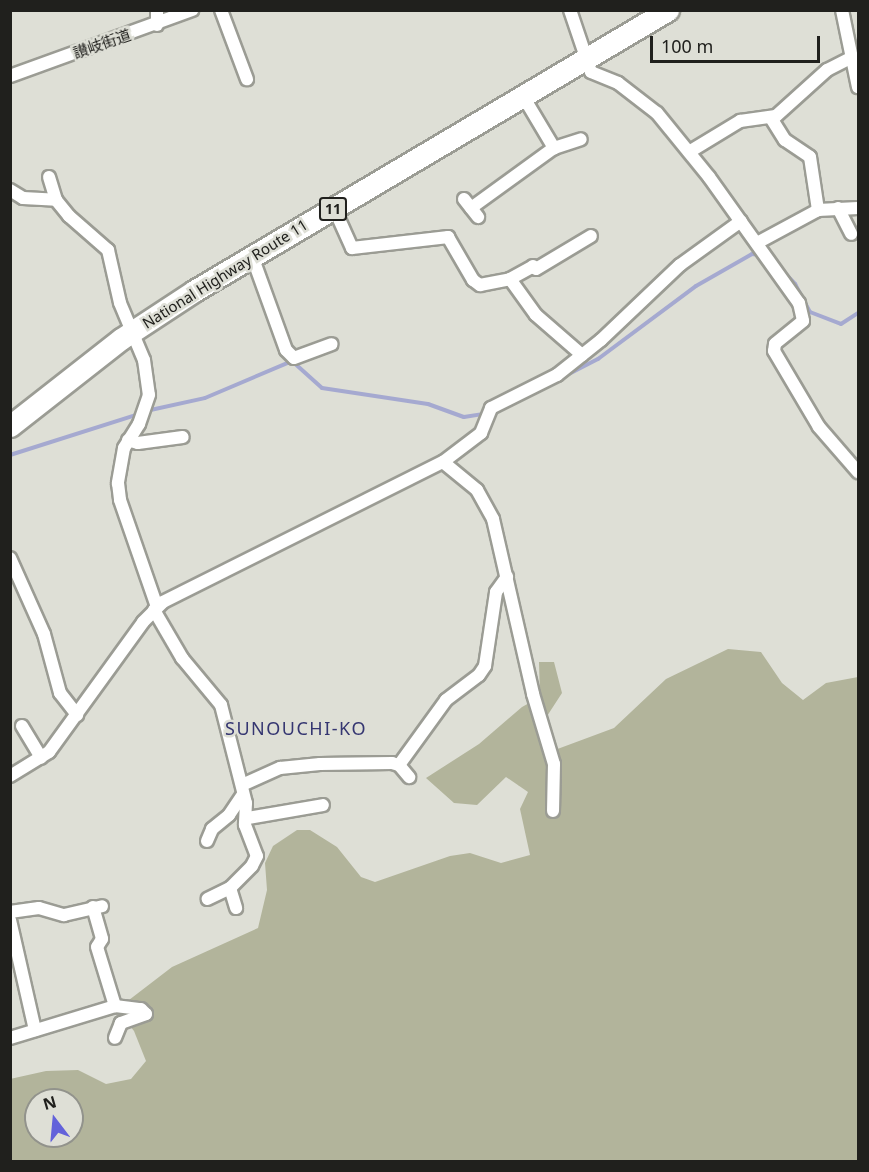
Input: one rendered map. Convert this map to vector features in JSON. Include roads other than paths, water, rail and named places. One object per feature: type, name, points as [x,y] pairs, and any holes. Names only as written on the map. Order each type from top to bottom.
[{"type":"highway","name":"National Highway Route 11","points":[[10,426],[132,331],[252,256],[668,10]]},
{"type":"street","points":[[157,25],[158,10]]},
{"type":"street","name":"讃岐街道","points":[[10,76],[157,25],[192,10]]},
{"type":"street","points":[[221,10],[248,80]]},
{"type":"street","points":[[570,10],[585,60],[591,72],[645,101],[689,152],[741,221],[804,315],[803,321],[775,344],[774,351],[819,427],[858,471]]},
{"type":"street","points":[[842,10],[847,24],[851,58],[858,87]]},
{"type":"street","points":[[847,24],[858,14]]},
{"type":"street","points":[[689,152],[740,122],[771,118],[827,70],[851,58]]},
{"type":"street","points":[[523,96],[554,148]]},
{"type":"street","points":[[771,118],[785,140],[810,157],[818,210]]},
{"type":"street","points":[[471,208],[520,180],[554,148],[582,140]]},
{"type":"street","points":[[49,177],[56,200],[108,250],[120,303],[144,360],[149,395],[139,424],[128,440],[119,467],[120,500],[155,608],[182,658],[221,705],[242,789],[248,818],[245,825],[256,861],[230,888],[207,899]]},
{"type":"street","points":[[10,190],[23,198],[56,200]]},
{"type":"street","points":[[334,208],[352,248],[448,237],[473,280],[480,285],[510,279],[533,266],[536,269],[591,236]]},
{"type":"street","points":[[838,208],[851,234]]},
{"type":"street","points":[[757,243],[818,210],[858,208]]},
{"type":"street","points":[[10,776],[41,758],[77,716],[155,608],[443,462],[481,434],[491,408],[557,375],[680,265],[741,221]]},
{"type":"street","points":[[252,256],[286,350],[294,358],[332,344]]},
{"type":"street","points":[[510,279],[536,315],[582,355]]},
{"type":"street","points":[[128,440],[138,443],[183,437]]},
{"type":"street","points":[[443,462],[477,490],[486,504],[507,577],[533,694],[554,764],[553,811]]},
{"type":"street","points":[[10,558],[16,590],[44,634],[60,693],[77,716]]},
{"type":"street","points":[[399,765],[447,700],[485,666],[496,592],[507,577]]},
{"type":"street","points":[[22,726],[41,758]]},
{"type":"street","points":[[399,765],[409,777]]},
{"type":"street","points":[[207,841],[212,829],[229,815],[242,789],[287,767],[399,765]]},
{"type":"street","points":[[248,818],[323,805]]},
{"type":"street","points":[[230,888],[236,908]]},
{"type":"street","points":[[10,912],[39,908],[64,915],[98,907],[102,939],[97,947],[116,1006]]},
{"type":"street","points":[[10,920],[35,1030]]},
{"type":"street","points":[[10,1038],[116,1006],[141,1009],[146,1014],[121,1023],[115,1038]]},
{"type":"waterway","points":[[561,378],[598,359],[696,286],[752,254],[760,255]]},
{"type":"waterway","points":[[783,271],[795,284],[810,312],[841,324],[858,313]]},
{"type":"waterway","points":[[146,411],[205,398],[292,361],[322,388],[428,404],[464,417],[484,414]]},
{"type":"waterway","points":[[10,455],[139,414]]},
{"type":"district","name":"SUNOUCHI-KO","points":[[296,728]]}]
